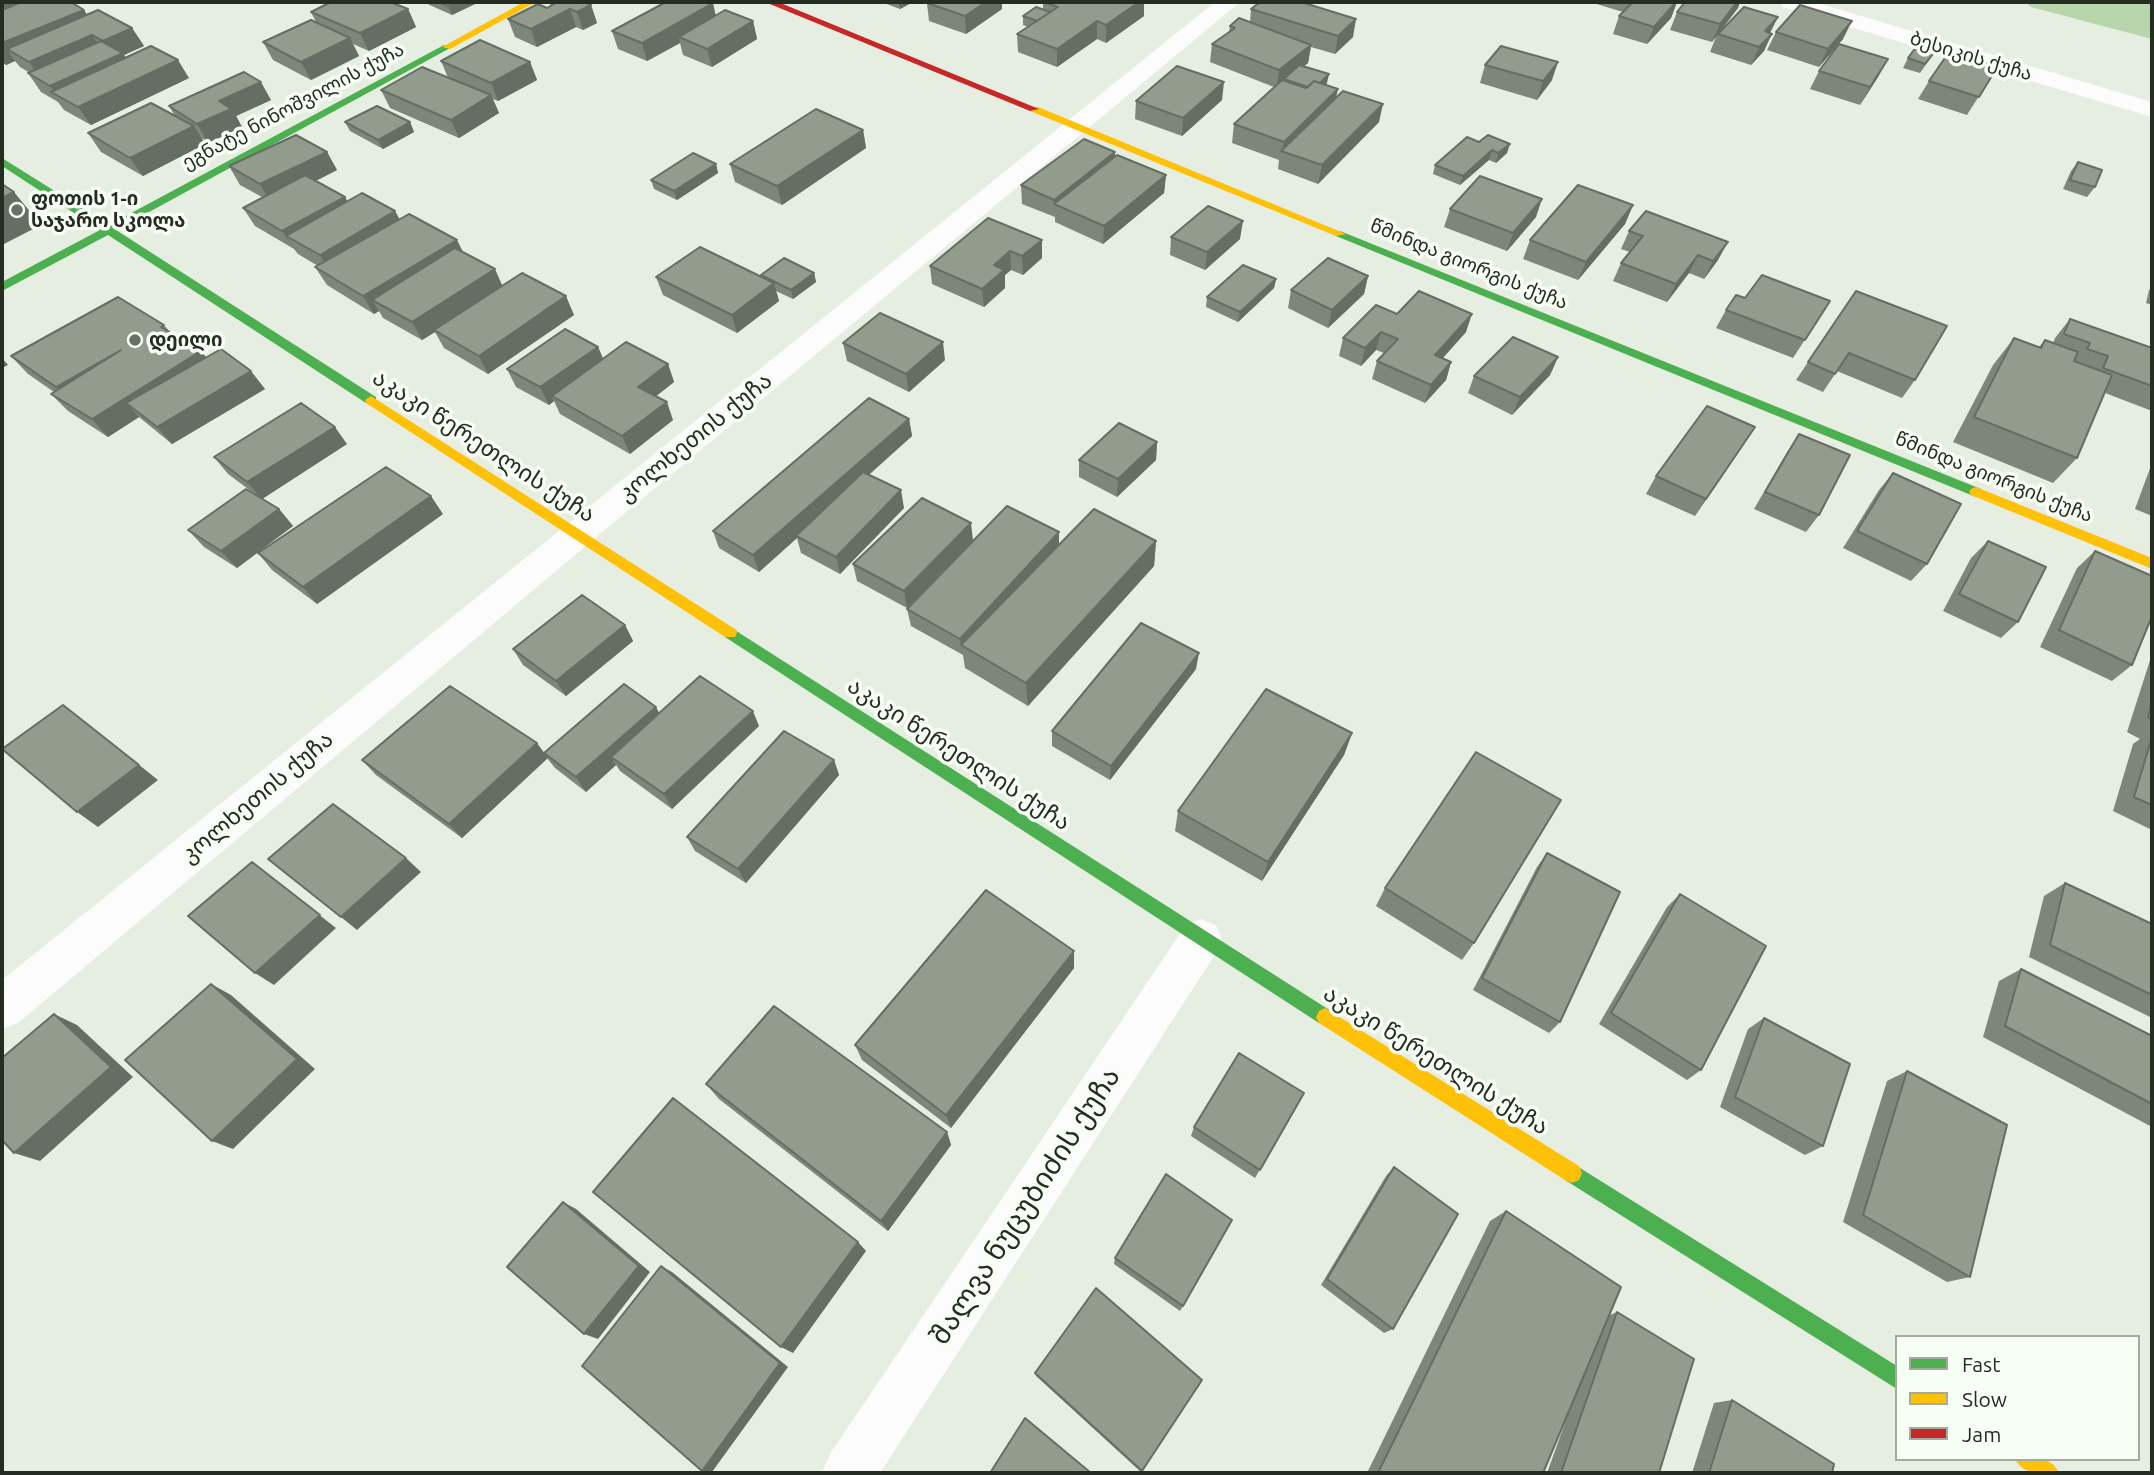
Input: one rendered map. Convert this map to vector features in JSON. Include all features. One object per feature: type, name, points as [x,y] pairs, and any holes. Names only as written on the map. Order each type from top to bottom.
[{"type":"main road","name":"ეგნატე ნინოშვილის ქუჩა","points":[[2,287],[531,2]]},
{"type":"main road","name":"წმინდა გიორგის ქუჩა","points":[[771,2],[2152,564]]},
{"type":"main road","name":"აკაკი წერეთლის ქუჩა","points":[[2,161],[1201,939],[1895,1377]]},
{"type":"main road","points":[[2028,1461],[2048,1473]]},
{"type":"street","name":"კოლხეთის ქუჩა","points":[[2,1008],[578,533],[1229,2]]},
{"type":"street","name":"ბესიკის ქუჩა","points":[[1791,2],[2152,110]]},
{"type":"street","name":"შალვა ნუცუბიძის ქუჩა","points":[[849,1473],[1201,939]]},
{"type":"shaded area","points":[[2025,2],[2152,2],[2152,39],[2031,7]]},
{"type":"building","points":[[22,2],[71,2],[84,10],[2,43],[2,10]]},
{"type":"building","points":[[331,2],[390,2],[408,9],[360,33],[311,12]]},
{"type":"building","points":[[439,2],[457,2],[448,6]]},
{"type":"building","points":[[551,2],[584,2],[591,5],[577,12],[570,9],[531,29],[508,19],[538,4],[547,8],[554,4]]},
{"type":"building","points":[[666,2],[713,3],[642,43],[612,31]]},
{"type":"building","points":[[986,2],[965,16],[927,3]]},
{"type":"building","points":[[1044,2],[1139,2],[1106,25],[1097,21],[1057,49],[1017,34],[1058,7]]},
{"type":"building","points":[[1260,2],[1301,2],[1356,19],[1338,36],[1251,9]]},
{"type":"building","points":[[1633,2],[1676,2],[1654,27],[1619,16]]},
{"type":"building","points":[[1685,2],[1737,2],[1720,24],[1677,12]]},
{"type":"building","points":[[1800,5],[1852,21],[1828,49],[1776,32]]},
{"type":"building","points":[[1036,7],[1050,12],[1037,21],[1023,16]]},
{"type":"building","points":[[1744,7],[1778,17],[1765,31],[1772,34],[1759,47],[1718,34]]},
{"type":"building","points":[[98,10],[132,28],[103,41],[92,35],[29,62],[7,49]]},
{"type":"building","points":[[725,10],[753,21],[707,49],[679,37]]},
{"type":"building","points":[[1239,18],[1311,45],[1279,70],[1212,44],[1235,28],[1230,26]]},
{"type":"building","points":[[311,20],[350,38],[301,62],[263,42]]},
{"type":"building","points":[[480,40],[530,62],[491,83],[441,61]]},
{"type":"building","points":[[101,41],[123,53],[50,86],[28,73]]},
{"type":"building","points":[[1919,43],[1937,49],[1925,64],[1908,58]]},
{"type":"building","points":[[1839,44],[1888,59],[1870,87],[1819,71]]},
{"type":"building","points":[[151,46],[178,60],[78,107],[51,92]]},
{"type":"building","points":[[1501,46],[1558,62],[1543,81],[1485,65]]},
{"type":"building","points":[[1949,52],[1998,66],[1979,97],[1929,81]]},
{"type":"building","points":[[1299,65],[1329,74],[1320,83],[1314,81],[1308,87],[1284,79]]},
{"type":"building","points":[[1177,66],[1224,82],[1183,118],[1136,101]]},
{"type":"building","points":[[422,67],[491,95],[451,120],[381,90]]},
{"type":"building","points":[[244,72],[261,82],[219,101],[231,109],[197,124],[169,106]]},
{"type":"building","points":[[1282,80],[1306,88],[1314,81],[1338,89],[1284,142],[1234,124]]},
{"type":"building","points":[[1343,91],[1383,104],[1322,165],[1281,151]]},
{"type":"building","points":[[151,103],[194,126],[130,158],[88,133]]},
{"type":"building","points":[[377,106],[410,122],[378,140],[345,122]]},
{"type":"building","points":[[816,109],[863,130],[777,186],[730,164]]},
{"type":"building","points":[[296,135],[327,152],[260,184],[229,166]]},
{"type":"building","points":[[1488,135],[1510,144],[1498,153],[1492,150],[1463,176],[1435,165],[1467,137],[1479,142]]},
{"type":"building","points":[[1084,139],[1115,152],[1054,200],[1021,185]]},
{"type":"building","points":[[693,153],[716,164],[674,191],[651,180]]},
{"type":"building","points":[[1117,155],[1166,175],[1104,226],[1054,204]]},
{"type":"building","points":[[2078,162],[2102,170],[2095,187],[2070,180]]},
{"type":"building","points":[[305,175],[345,197],[282,231],[243,208]]},
{"type":"building","points":[[1480,176],[1542,199],[1513,233],[1450,209]]},
{"type":"building","points":[[2,184],[14,192],[2,198]]},
{"type":"building","points":[[1578,185],[1633,205],[1586,262],[1530,240]]},
{"type":"building","points":[[362,193],[395,211],[320,255],[286,236]]},
{"type":"building","points":[[1208,206],[1243,221],[1207,252],[1171,237]]},
{"type":"building","points":[[1646,211],[1728,242],[1713,261],[1698,255],[1676,284],[1621,263],[1643,236],[1629,231]]},
{"type":"building","points":[[409,214],[457,240],[363,296],[315,267]]},
{"type":"building","points":[[988,218],[1042,240],[1022,256],[1010,251],[994,265],[1004,270],[982,289],[930,266]]},
{"type":"building","points":[[700,247],[774,283],[732,315],[656,277]]},
{"type":"building","points":[[455,248],[495,269],[412,322],[372,300]]},
{"type":"building","points":[[784,258],[814,273],[791,290],[761,275]]},
{"type":"building","points":[[1328,258],[1368,276],[1332,310],[1291,290]]},
{"type":"building","points":[[1243,265],[1276,279],[1240,312],[1207,297]]},
{"type":"building","points":[[522,273],[566,296],[479,356],[434,330]]},
{"type":"building","points":[[1762,275],[1830,301],[1805,340],[1726,310],[1736,295],[1745,298]]},
{"type":"building","points":[[1419,291],[1472,314],[1435,355],[1451,362],[1431,385],[1377,361],[1398,339],[1381,332],[1365,348],[1343,338],[1376,305],[1397,314]]},
{"type":"building","points":[[1856,291],[1947,326],[1915,380],[1849,353],[1835,374],[1808,362]]},
{"type":"building","points":[[118,297],[201,351],[92,419],[51,394],[121,350],[56,387],[11,356]]},
{"type":"building","points":[[880,313],[943,342],[906,374],[843,343]]},
{"type":"building","points":[[2070,319],[2152,348],[2152,386],[2103,368],[2108,356],[2087,349],[2090,343],[2064,334]]},
{"type":"building","points":[[565,329],[598,347],[540,387],[507,369]]},
{"type":"building","points":[[1513,337],[1558,357],[1520,397],[1474,376]]},
{"type":"building","points":[[2014,338],[2041,348],[2045,340],[2078,352],[2074,361],[2112,375],[2077,458],[1974,417]]},
{"type":"building","points":[[626,342],[668,364],[638,387],[667,402],[622,436],[552,396]]},
{"type":"building","points":[[221,349],[251,371],[157,427],[126,403]]},
{"type":"building","points":[[869,398],[909,419],[753,555],[713,531]]},
{"type":"building","points":[[301,403],[335,427],[247,482],[214,457]]},
{"type":"building","points":[[1707,406],[1755,427],[1706,499],[1656,476]]},
{"type":"building","points":[[1119,423],[1157,442],[1118,479],[1079,460]]},
{"type":"building","points":[[1799,434],[1850,455],[1819,515],[1765,492]]},
{"type":"building","points":[[386,467],[431,496],[303,587],[258,553]]},
{"type":"building","points":[[863,472],[901,490],[836,557],[796,536]]},
{"type":"building","points":[[1893,473],[1961,504],[1927,564],[1857,531]]},
{"type":"building","points":[[246,489],[279,509],[221,551],[188,530]]},
{"type":"building","points":[[922,498],[971,523],[904,591],[853,564]]},
{"type":"building","points":[[1007,506],[1059,532],[960,639],[907,609]]},
{"type":"building","points":[[1094,509],[1156,541],[1026,683],[961,645]]},
{"type":"building","points":[[1988,541],[2046,567],[2018,622],[1959,594]]},
{"type":"building","points":[[2095,551],[2152,576],[2152,616],[2132,665],[2059,630]]},
{"type":"building","points":[[582,595],[625,625],[556,681],[513,649]]},
{"type":"building","points":[[1141,623],[1199,653],[1111,766],[1052,731]]},
{"type":"building","points":[[700,676],[753,711],[664,794],[611,757]]},
{"type":"building","points":[[624,684],[656,707],[576,777],[544,753]]},
{"type":"building","points":[[450,686],[537,743],[449,824],[362,760]]},
{"type":"building","points":[[1266,689],[1352,733],[1268,862],[1178,811]]},
{"type":"building","points":[[2152,703],[2152,719],[2148,717]]},
{"type":"building","points":[[63,705],[139,765],[77,812],[2,749]]},
{"type":"building","points":[[784,731],[834,760],[738,869],[687,837]]},
{"type":"building","points":[[2152,737],[2152,805],[2134,797]]},
{"type":"building","points":[[1476,752],[1561,800],[1474,943],[1385,888]]},
{"type":"building","points":[[333,804],[406,858],[341,917],[268,859]]},
{"type":"building","points":[[1547,853],[1620,892],[1560,1022],[1482,978]]},
{"type":"building","points":[[252,862],[320,915],[255,973],[188,916]]},
{"type":"building","points":[[2065,883],[2152,924],[2152,995],[2050,945]]},
{"type":"building","points":[[986,890],[1074,951],[946,1115],[855,1045]]},
{"type":"building","points":[[1680,894],[1766,946],[1701,1070],[1611,1013]]},
{"type":"building","points":[[2021,969],[2152,1036],[2152,1104],[2005,1026]]},
{"type":"building","points":[[211,984],[297,1059],[212,1141],[125,1060]]},
{"type":"building","points":[[774,1006],[947,1132],[881,1221],[706,1084]]},
{"type":"building","points":[[54,1014],[111,1067],[14,1153],[2,1140],[2,1058]]},
{"type":"building","points":[[1764,1018],[1850,1064],[1823,1146],[1735,1097]]},
{"type":"building","points":[[1239,1053],[1304,1093],[1260,1170],[1194,1127]]},
{"type":"building","points":[[1907,1071],[2007,1125],[1970,1277],[1863,1215]]},
{"type":"building","points":[[673,1098],[858,1242],[781,1347],[593,1192]]},
{"type":"building","points":[[1394,1167],[1458,1214],[1393,1329],[1327,1279]]},
{"type":"building","points":[[1166,1174],[1232,1220],[1183,1306],[1115,1258]]},
{"type":"building","points":[[563,1202],[639,1266],[584,1334],[507,1267]]},
{"type":"building","points":[[1506,1211],[1621,1287],[1543,1473],[1378,1473]]},
{"type":"building","points":[[661,1266],[780,1363],[702,1471],[582,1366]]},
{"type":"building","points":[[1096,1288],[1202,1380],[1142,1471],[1035,1373]]},
{"type":"building","points":[[1617,1312],[1694,1359],[1659,1473],[1561,1473]]},
{"type":"building","points":[[1732,1400],[1834,1464],[1832,1473],[1709,1473]]},
{"type":"building","points":[[1025,1418],[1091,1473],[990,1473]]},
{"type":"traffic: fast","points":[[2,287],[447,47]]},
{"type":"traffic: fast","points":[[2,161],[371,400]]},
{"type":"traffic: fast","points":[[1340,234],[1976,492]]},
{"type":"traffic: fast","points":[[730,633],[1325,1017]]},
{"type":"traffic: fast","points":[[1572,1173],[1895,1377]]},
{"type":"traffic: slow","points":[[447,47],[531,2]]},
{"type":"traffic: slow","points":[[1034,109],[1340,234]]},
{"type":"traffic: slow","points":[[371,400],[730,633]]},
{"type":"traffic: slow","points":[[1976,492],[2152,564]]},
{"type":"traffic: slow","points":[[1325,1017],[1572,1173]]},
{"type":"traffic: slow","points":[[2029,1461],[2048,1473]]},
{"type":"traffic: jam","points":[[770,2],[1034,109]]},
{"type":"place","name":"ფოთის 1-ი საჯარო სკოლა","points":[[17,210]]},
{"type":"place","name":"დეილი","points":[[135,340]]}]
